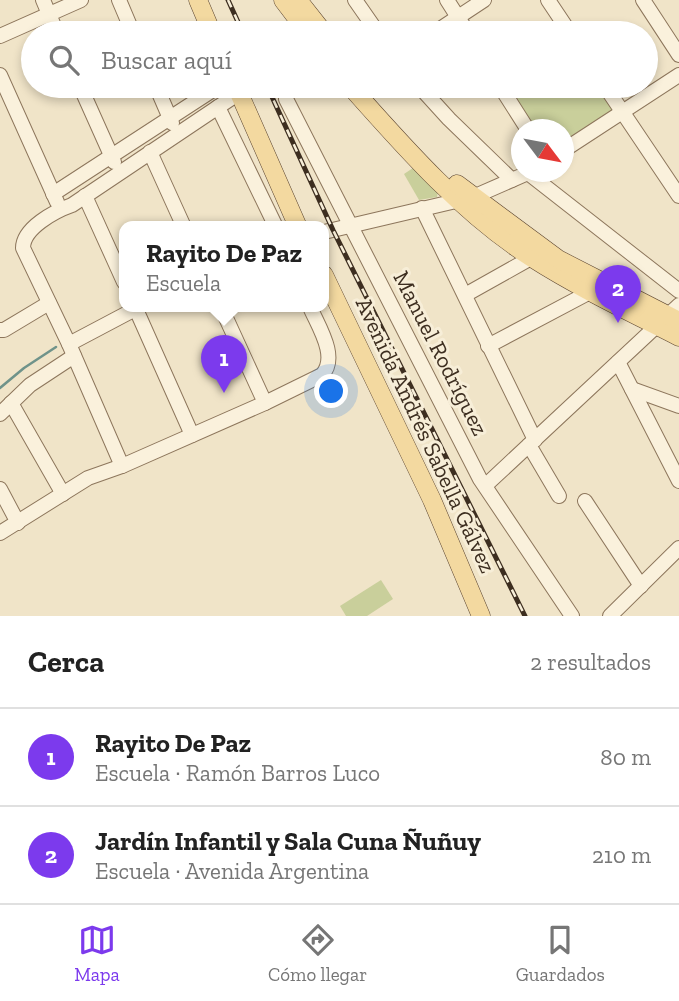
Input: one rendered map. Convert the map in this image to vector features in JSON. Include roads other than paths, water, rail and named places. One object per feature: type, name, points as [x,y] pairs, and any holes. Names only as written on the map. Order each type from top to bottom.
[{"type":"main road","points":[[198,0],[207,21]]},
{"type":"main road","points":[[283,0],[299,21]]},
{"type":"main road","points":[[298,0],[315,21]]},
{"type":"main road","points":[[241,98],[295,221]]},
{"type":"main road","points":[[361,98],[397,138],[531,258],[590,292],[671,317]]},
{"type":"main road","points":[[376,98],[457,184],[466,198],[558,258],[671,317],[679,337]]},
{"type":"main road","name":"Avenida Andrés Sabella Gálvez","points":[[329,285],[433,503],[481,616]]},
{"type":"street","points":[[43,0],[52,21]]},
{"type":"street","points":[[33,21],[81,0]]},
{"type":"street","points":[[119,0],[128,21]]},
{"type":"street","points":[[355,0],[370,21]]},
{"type":"street","points":[[447,0],[460,21]]},
{"type":"street","points":[[452,21],[484,0]]},
{"type":"street","points":[[548,0],[562,21]]},
{"type":"street","points":[[643,0],[657,21]]},
{"type":"street","points":[[658,23],[679,55]]},
{"type":"street","points":[[0,36],[21,27]]},
{"type":"street","points":[[0,75],[62,209]]},
{"type":"street","points":[[658,89],[679,75]]},
{"type":"street","points":[[85,98],[119,173]]},
{"type":"street","points":[[161,98],[177,135]]},
{"type":"street","points":[[54,194],[200,98]]},
{"type":"street","points":[[122,466],[23,248],[23,240],[27,233],[177,135],[228,98]]},
{"type":"street","points":[[430,98],[511,179]]},
{"type":"street","points":[[508,98],[521,119]]},
{"type":"street","points":[[613,98],[679,196]]},
{"type":"street","points":[[574,143],[644,98]]},
{"type":"street","name":"Manuel Rodríguez","points":[[286,99],[480,479],[572,616]]},
{"type":"street","points":[[218,107],[273,221]]},
{"type":"street","points":[[150,152],[181,221]]},
{"type":"street","points":[[329,231],[466,198],[511,180]]},
{"type":"street","points":[[542,182],[679,291]]},
{"type":"street","points":[[85,196],[119,271]]},
{"type":"street","points":[[422,208],[559,496]]},
{"type":"street","points":[[465,295],[531,258]]},
{"type":"street","points":[[488,345],[590,292]]},
{"type":"street","points":[[0,330],[49,303]]},
{"type":"street","points":[[0,414],[71,350],[131,312]]},
{"type":"street","points":[[139,312],[192,435]]},
{"type":"street","points":[[223,312],[265,403]]},
{"type":"street","points":[[0,533],[88,478],[122,466],[322,375],[327,370],[328,353],[312,312]]},
{"type":"street","points":[[486,485],[618,362],[671,317]]},
{"type":"street","points":[[618,362],[679,481]]},
{"type":"street","points":[[632,389],[679,406]]},
{"type":"street","points":[[11,403],[63,494]]},
{"type":"street","points":[[0,489],[18,523]]},
{"type":"street","points":[[585,501],[640,586]]},
{"type":"street","points":[[610,616],[679,548]]},
{"type":"waterway","points":[[0,388],[56,347]]},
{"type":"railway","points":[[228,0],[238,21]]},
{"type":"railway","points":[[272,98],[329,221]]},
{"type":"railway","points":[[329,221],[525,616]]},
{"type":"place","name":"Jardín Infantil y Sala Cuna Ñuñuy","points":[[618,323]]},
{"type":"place","name":"Rayito De Paz","points":[[224,393]]}]
